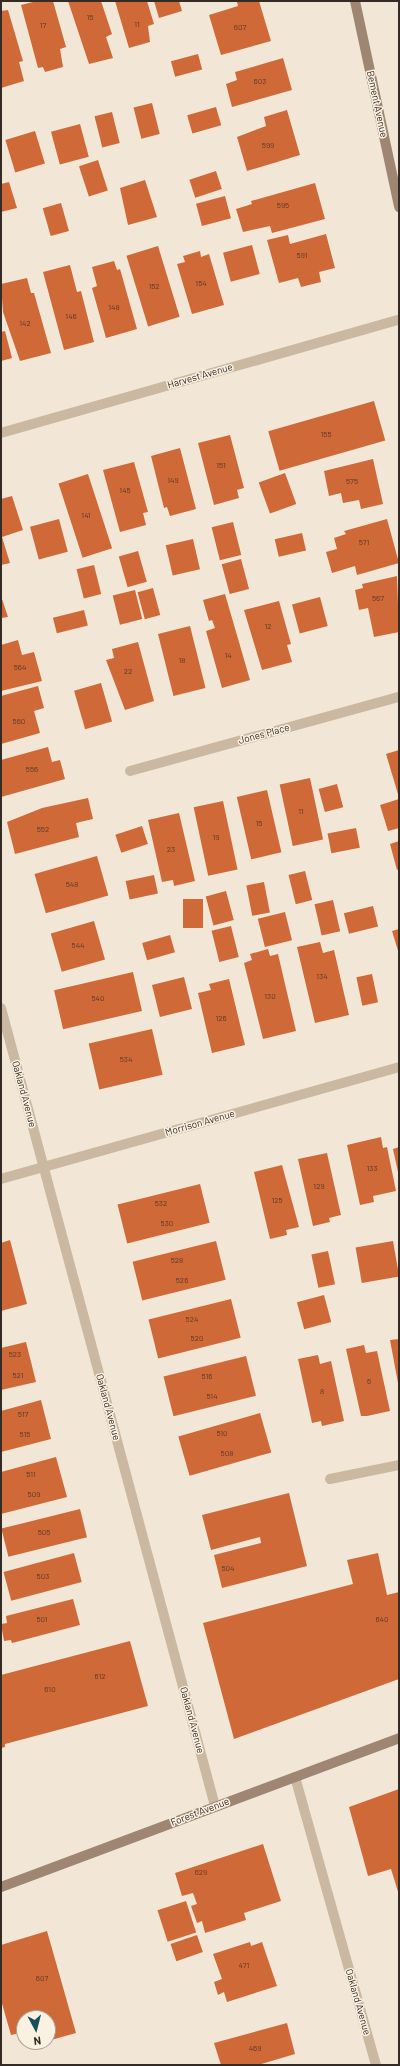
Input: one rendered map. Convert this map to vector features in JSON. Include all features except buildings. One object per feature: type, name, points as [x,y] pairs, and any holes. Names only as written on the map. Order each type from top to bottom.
[{"type":"main road","name":"Bement Avenue","points":[[355,1],[399,207]]},
{"type":"main road","name":"Forest Avenue","points":[[1,1888],[215,1806],[399,1738]]},
{"type":"street","name":"Harvest Avenue","points":[[1,433],[399,320]]},
{"type":"street","name":"Jones Place","points":[[130,771],[399,697]]},
{"type":"street","name":"Oakland Avenue","points":[[1,1008],[215,1806]]},
{"type":"street","name":"Morrison Avenue","points":[[1,1178],[399,1067]]},
{"type":"street","points":[[330,1478],[399,1465]]},
{"type":"street","name":"Oakland Avenue","points":[[295,1777],[376,2065]]}]
